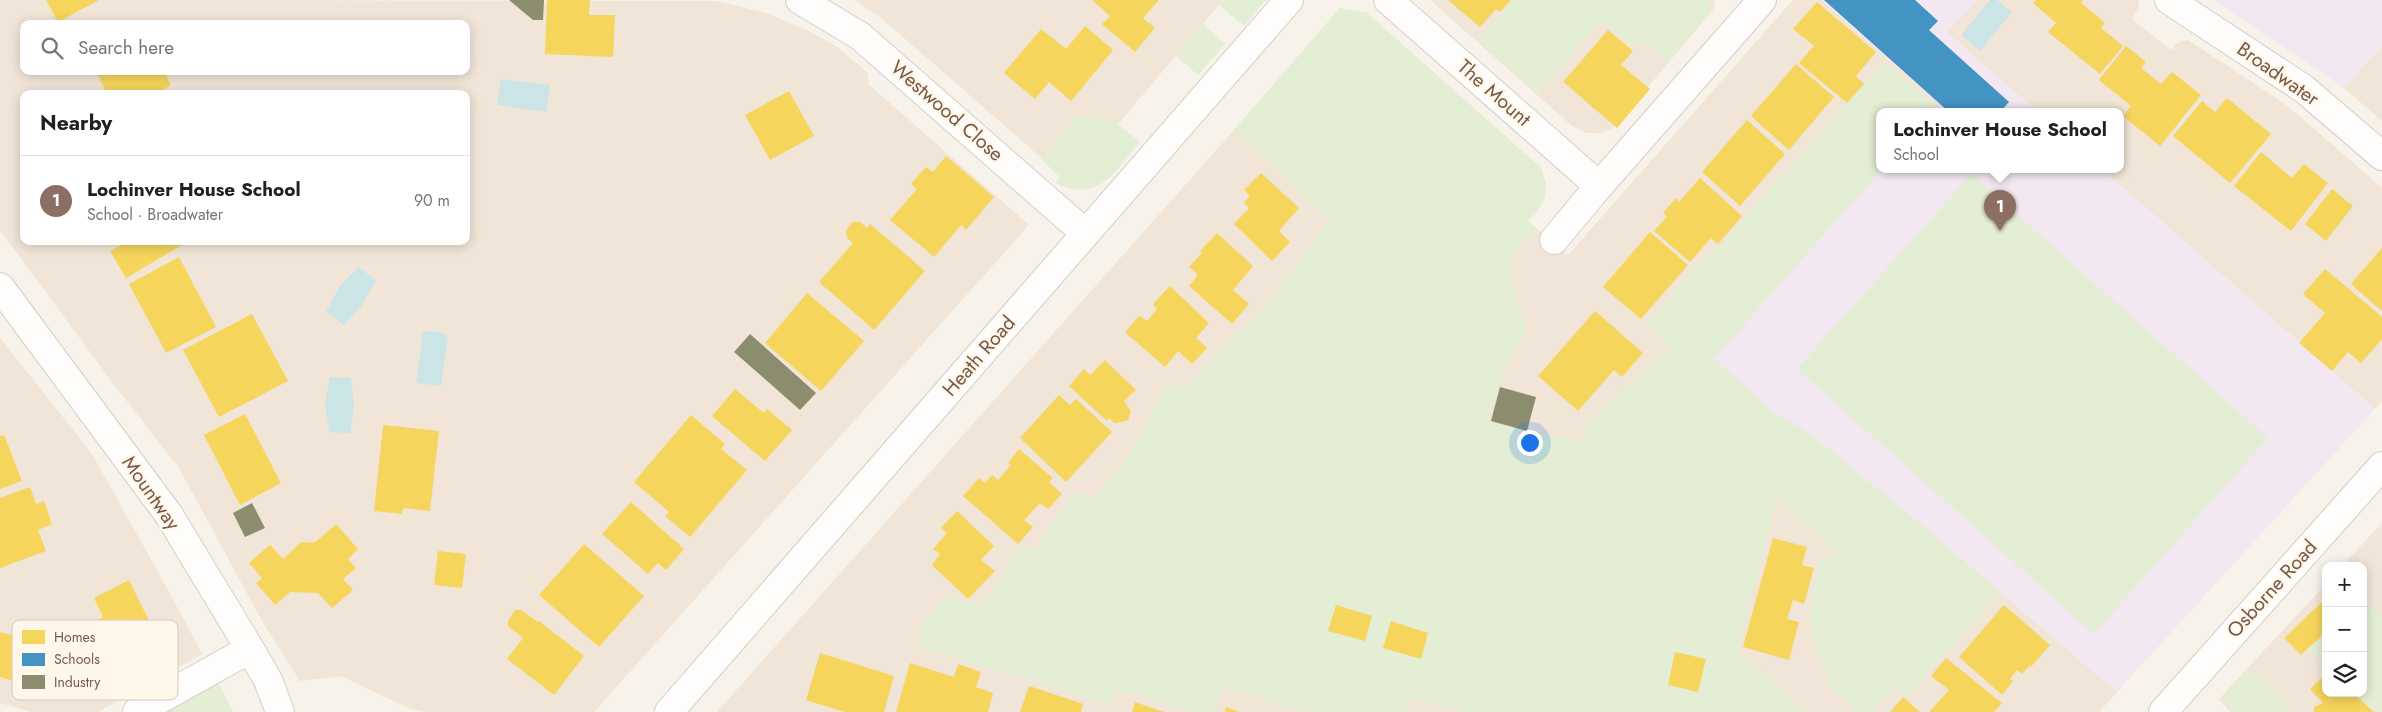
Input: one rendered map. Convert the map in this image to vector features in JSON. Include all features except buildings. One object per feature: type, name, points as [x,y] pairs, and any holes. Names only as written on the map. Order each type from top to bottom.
[{"type":"street","name":"Westwood Close","points":[[800,0],[860,36],[1085,233]]},
{"type":"street","name":"Heath Road","points":[[669,712],[1289,0]]},
{"type":"street","name":"The Mount","points":[[1388,0],[1599,186]]},
{"type":"street","points":[[1554,240],[1762,0]]},
{"type":"street","name":"Broadwater","points":[[2169,0],[2304,89],[2382,156]]},
{"type":"street","name":"Mountway","points":[[0,287],[169,515],[250,648],[268,680],[280,712]]},
{"type":"street","name":"Osborne Road","points":[[2167,711],[2382,466]]},
{"type":"street","points":[[178,689],[250,648]]},
{"type":"street","points":[[137,712],[158,700]]},
{"type":"shaded area","points":[[0,0],[717,1],[766,13],[807,30],[837,47],[868,73],[868,84],[1029,225],[594,712],[427,712],[410,709],[341,676],[300,681],[262,621],[179,468],[115,386],[0,230]]},
{"type":"shaded area","points":[[854,0],[1223,0],[1069,182],[880,17]]},
{"type":"shaded area","points":[[1430,0],[1715,0],[1713,10],[1613,128],[1600,133],[1586,133],[1571,125]]},
{"type":"shaded area","points":[[1793,0],[1822,0],[1939,104],[1936,108],[1876,108],[1876,173],[1878,173],[1714,359],[1926,528],[2117,692],[2099,712],[717,712],[1235,129],[1340,8],[1367,13],[1541,168],[1546,183],[1545,196],[1536,213],[1528,221],[1568,255]]},
{"type":"shaded area","points":[[1822,0],[1978,0],[1947,32],[2033,108],[1936,108],[1939,104]]},
{"type":"shaded area","points":[[1978,0],[2139,0],[2139,6],[2132,19],[2171,50],[2179,42],[2188,40],[2289,107],[2382,188],[2382,401],[2375,409],[2106,173],[2124,173],[2124,108],[2033,108],[1946,32]]},
{"type":"shaded area","points":[[2213,0],[2382,0],[2382,46],[2344,88]]},
{"type":"shaded area","points":[[2382,46],[2382,121],[2344,88]]},
{"type":"shaded area","points":[[1878,173],[2106,173],[2375,409],[2117,692],[1926,528],[1812,435],[1776,414],[1714,359]]},
{"type":"shaded area","points":[[0,338],[92,454],[202,654],[178,667],[178,620],[12,620],[12,700],[120,700],[98,712],[32,712],[0,703]]},
{"type":"shaded area","points":[[2382,523],[2382,712],[2230,712],[2219,699],[2322,588],[2322,697],[2367,697],[2367,562],[2346,562]]},
{"type":"green space","points":[[1223,0],[1266,0],[1244,26],[1219,5]]},
{"type":"green space","points":[[1513,0],[1710,0],[1709,13],[1668,61],[1652,47],[1631,45],[1601,21],[1537,93],[1478,40]]},
{"type":"green space","points":[[1340,8],[1367,13],[1541,168],[1545,184],[1544,197],[1539,209],[1528,221],[1539,231],[1520,246],[1514,255],[1512,265],[1514,287],[1527,329],[1514,351],[1504,374],[1487,421],[1578,442],[1591,421],[1671,347],[1647,324],[1694,268],[1720,245],[1885,62],[1936,107],[1876,108],[1876,173],[1878,173],[1714,359],[1776,414],[1812,435],[1926,528],[1999,592],[1906,698],[1893,688],[1873,712],[1854,712],[1831,687],[1811,633],[1810,609],[1819,562],[1840,553],[1777,498],[1737,652],[1807,712],[1463,712],[1411,697],[1406,712],[1314,712],[1305,709],[1302,712],[1223,687],[1214,712],[1193,712],[1116,689],[1111,705],[916,646],[923,622],[945,597],[985,605],[1019,547],[1034,549],[1077,492],[1096,497],[1137,444],[1167,383],[1184,389],[1235,335],[1265,309],[1330,219],[1235,129]]},
{"type":"green space","points":[[1203,24],[1225,44],[1198,75],[1176,56]]},
{"type":"green space","points":[[1087,116],[1115,122],[1140,142],[1105,181],[1095,187],[1083,190],[1071,189],[1056,183],[1060,177],[1041,159],[1077,117]]},
{"type":"green space","points":[[1971,174],[2268,438],[2094,634],[1797,369]]},
{"type":"green space","points":[[2367,602],[2382,615],[2382,712],[2374,712],[2357,697],[2367,697]]},
{"type":"green space","points":[[2322,636],[2322,662],[2308,649]]},
{"type":"green space","points":[[2250,669],[2284,700],[2288,712],[2234,712],[2222,699]]},
{"type":"green space","points":[[217,680],[233,712],[158,712]]},
{"type":"water","points":[[1990,0],[1997,0],[2012,12],[1980,51],[1961,35]]},
{"type":"water","points":[[501,79],[550,85],[546,112],[497,105]]},
{"type":"water","points":[[358,267],[376,280],[362,305],[344,325],[326,312],[339,287]]},
{"type":"water","points":[[423,332],[441,332],[448,337],[441,386],[416,383]]},
{"type":"water","points":[[330,377],[351,378],[354,406],[350,433],[329,432],[325,403]]},
{"type":"place","name":"Lochinver House School","points":[[2000,231]]}]
